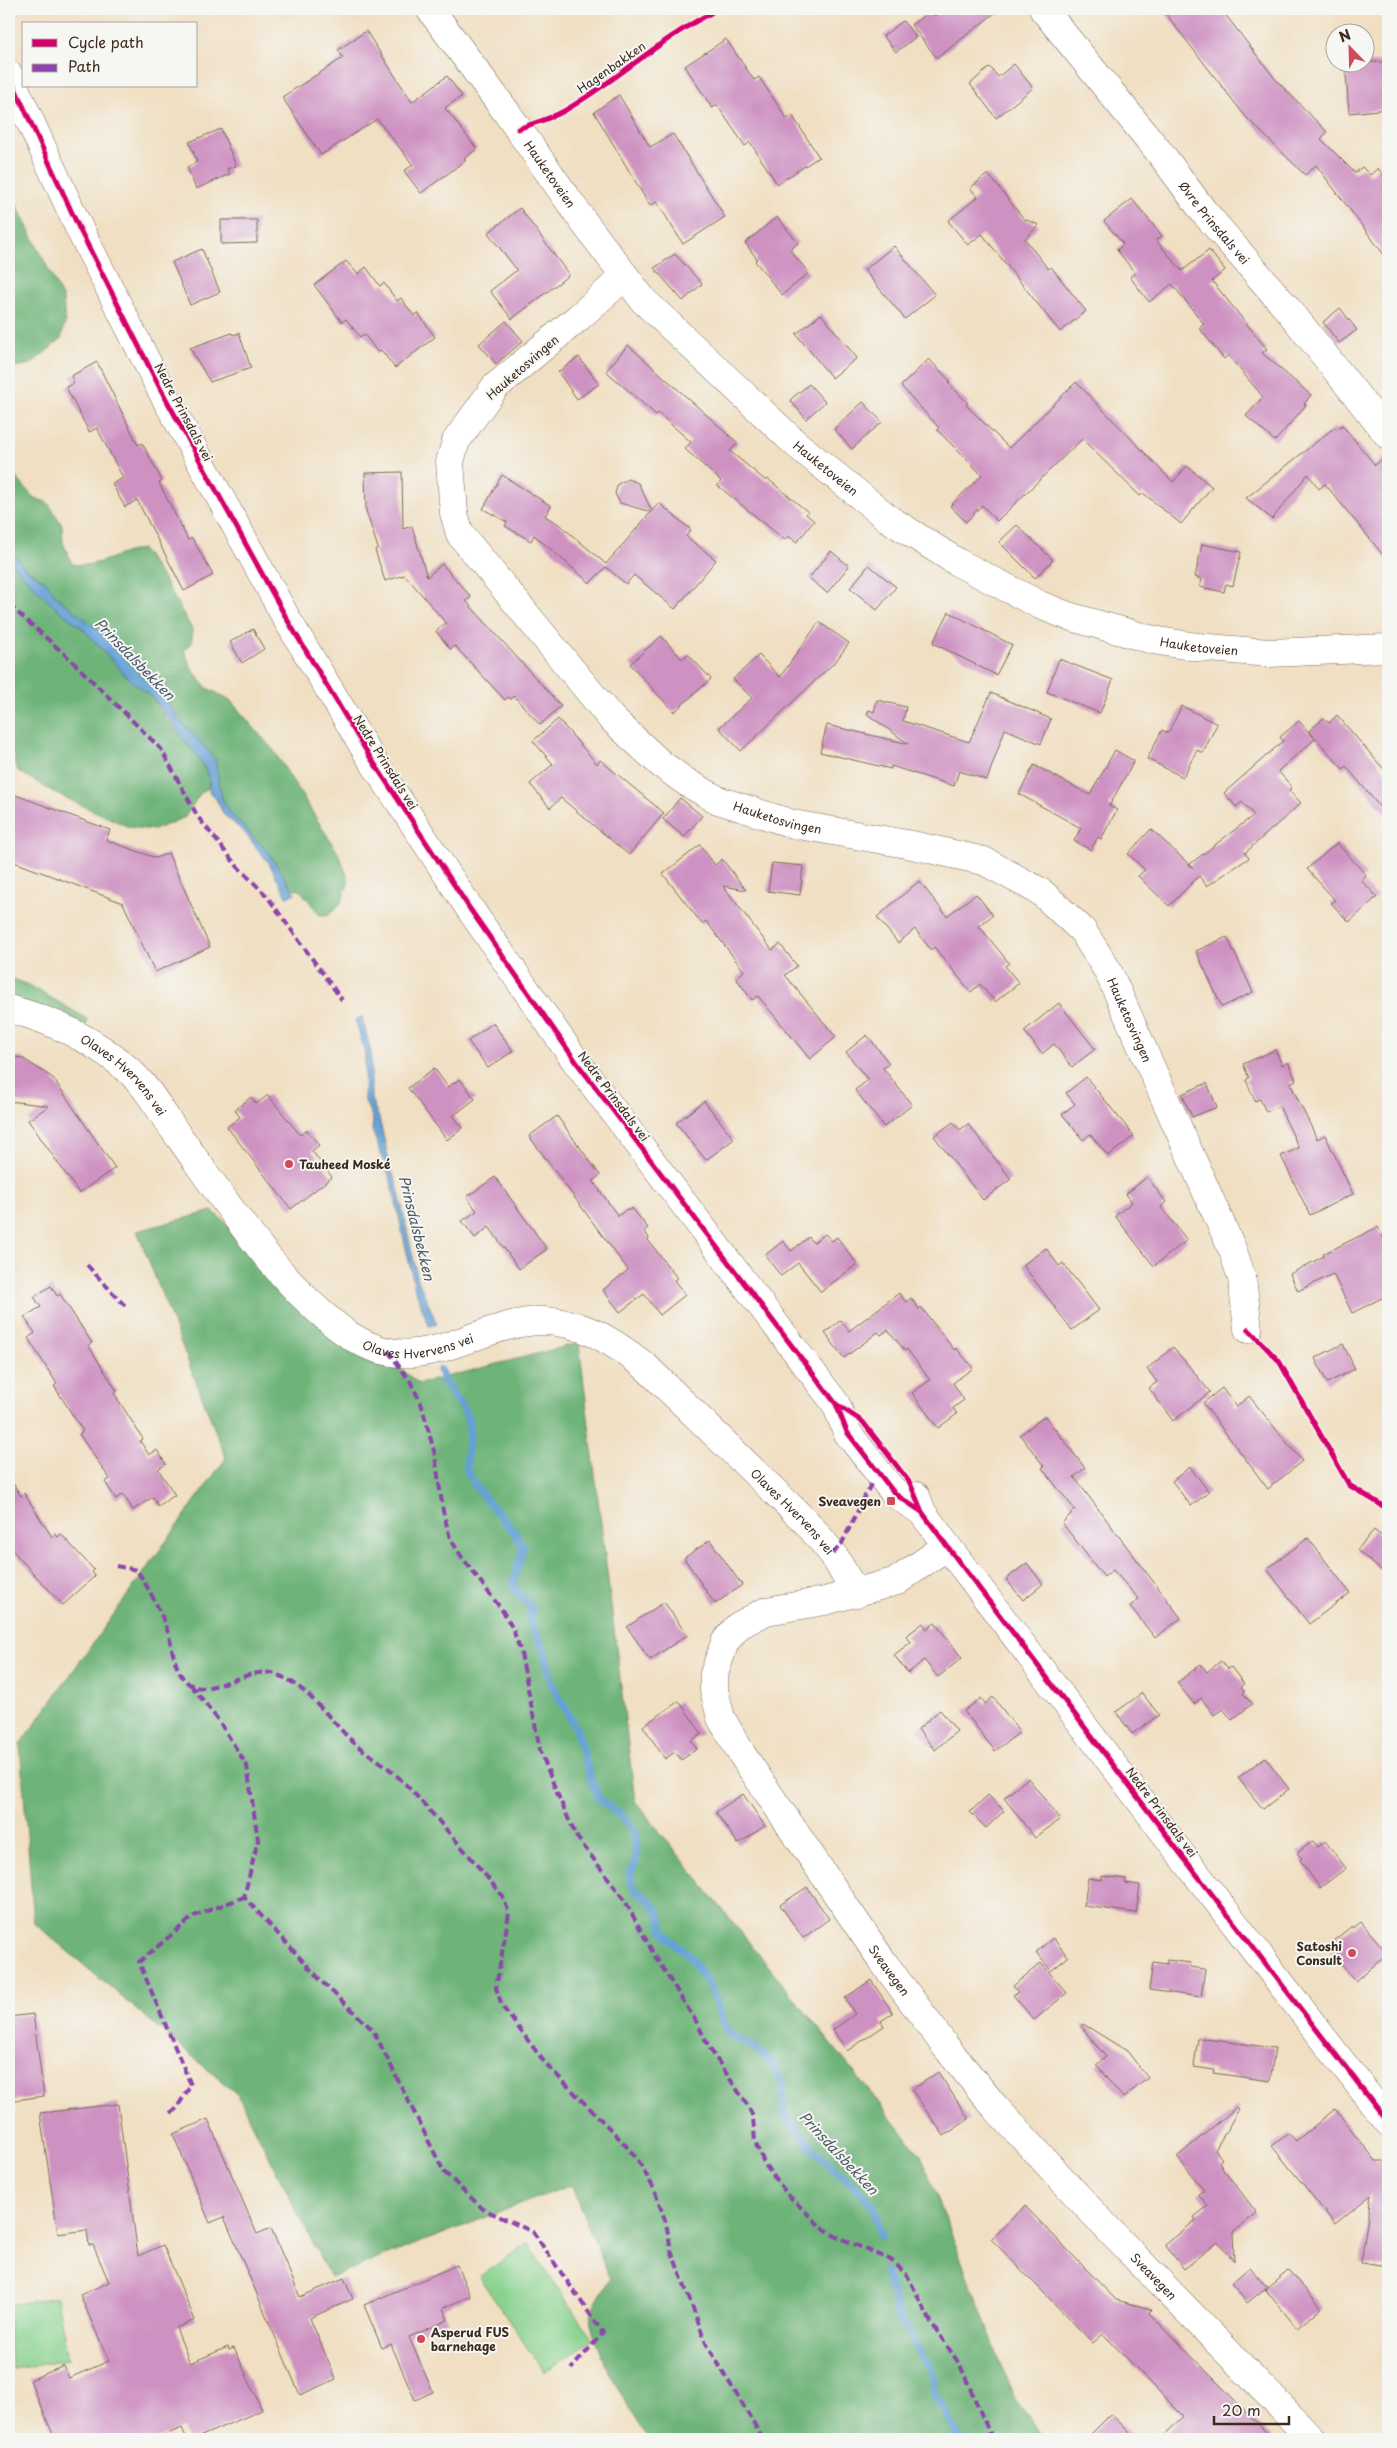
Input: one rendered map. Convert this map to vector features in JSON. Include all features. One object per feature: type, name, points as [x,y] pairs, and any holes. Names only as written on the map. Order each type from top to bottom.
[{"type":"street","name":"Hauketoveien","points":[[430,9],[625,276],[662,321],[822,466],[889,519],[957,562],[1040,605],[1068,616],[1153,640],[1197,647],[1269,653],[1388,648]]},
{"type":"street","name":"Øvre Prinsdals vei","points":[[1043,9],[1164,158],[1204,212],[1291,313],[1388,435]]},
{"type":"street","name":"Nedre Prinsdals vei","points":[[9,75],[79,228],[160,388],[288,620],[360,742],[465,901],[577,1063],[836,1404],[863,1422],[910,1483],[922,1512],[947,1546],[1176,1849],[1388,2122]]},
{"type":"street","name":"Hauketosvingen","points":[[625,276],[495,387],[456,441],[450,462],[454,513],[460,534],[612,718],[661,764],[686,782],[718,800],[793,824],[912,845],[984,861],[1041,892],[1082,930],[1108,971],[1233,1251],[1242,1278],[1248,1329]]},
{"type":"street","name":"Olaves Hvervens vei","points":[[9,1009],[52,1023],[83,1040],[128,1069],[230,1210],[284,1276],[327,1318],[350,1336],[388,1351],[414,1355],[441,1349],[514,1325],[537,1321],[571,1325],[598,1334],[622,1348],[646,1367],[801,1517],[833,1554],[856,1594]]},
{"type":"street","name":"Sveavegen","points":[[947,1546],[897,1581],[856,1594],[766,1611],[748,1619],[731,1634],[721,1650],[714,1674],[717,1704],[728,1733],[881,1959],[946,2047],[995,2106],[1109,2230],[1312,2439]]},
{"type":"green space","points":[[9,189],[63,299],[65,322],[61,339],[31,364],[9,368]]},
{"type":"green space","points":[[9,469],[33,497],[48,503],[62,525],[63,542],[72,564],[90,564],[142,549],[164,580],[192,629],[192,643],[184,650],[192,669],[207,688],[229,699],[274,751],[338,853],[349,880],[341,903],[329,915],[320,915],[300,890],[292,888],[268,852],[230,813],[222,799],[215,760],[179,719],[157,687],[141,676],[96,628],[58,598],[46,582],[25,568],[9,549]]},
{"type":"green space","points":[[9,561],[52,605],[81,627],[130,680],[152,697],[166,719],[198,756],[209,779],[208,788],[199,795],[185,817],[154,830],[129,827],[57,794],[18,771],[14,763],[15,756],[9,749]]},
{"type":"green space","points":[[9,977],[33,987],[87,1019],[87,1024],[83,1025],[9,996]]},
{"type":"green space","points":[[212,1211],[419,1384],[579,1343],[635,1801],[921,2155],[1015,2400],[1045,2439],[649,2439],[612,2377],[595,2339],[591,2324],[592,2309],[610,2279],[571,2185],[330,2277],[238,2095],[34,1923],[20,1745],[226,1458],[137,1231]]},
{"type":"green space","points":[[527,2243],[593,2340],[544,2372],[479,2277]]},
{"type":"green space","points":[[57,2297],[68,2360],[13,2369],[9,2343],[9,2305]]},
{"type":"water","points":[[9,549],[25,568],[46,582],[58,598],[96,628],[141,676],[157,687],[179,719],[215,760],[222,799],[230,813],[268,852],[295,893],[287,897],[269,863],[243,831],[224,815],[215,797],[209,792],[209,779],[203,764],[152,697],[130,680],[81,627],[52,605],[9,561]]},
{"type":"water","name":"Prinsdalsbekken","points":[[362,1017],[371,1052],[371,1099],[379,1118],[391,1169],[397,1184],[418,1280],[437,1324],[429,1326],[415,1289],[391,1181],[372,1130],[373,1119],[364,1099],[365,1051],[355,1020]]},
{"type":"building","points":[[944,9],[1000,9],[937,58],[911,25],[931,10],[935,16]]},
{"type":"building","points":[[1162,9],[1221,9],[1276,80],[1327,132],[1321,139],[1355,173],[1362,167],[1370,175],[1378,168],[1388,183],[1388,260],[1316,165],[1305,175],[1245,116]]},
{"type":"building","points":[[903,21],[916,37],[896,52],[883,36]]},
{"type":"building","points":[[366,31],[412,102],[447,76],[462,96],[445,108],[477,149],[464,159],[465,161],[421,193],[404,171],[413,165],[377,119],[321,155],[282,97],[343,58],[338,50]]},
{"type":"building","points":[[726,39],[754,80],[759,77],[787,119],[792,115],[819,157],[777,184],[750,142],[745,146],[717,105],[712,108],[685,66]]},
{"type":"building","points":[[1374,62],[1388,62],[1388,109],[1349,113],[1346,72],[1374,72]]},
{"type":"building","points":[[1014,64],[1033,88],[996,118],[970,84],[990,67],[998,77]]},
{"type":"building","points":[[619,95],[650,147],[673,134],[725,217],[683,244],[657,202],[650,206],[594,112]]},
{"type":"building","points":[[221,129],[236,166],[227,169],[230,174],[196,189],[187,167],[197,162],[189,142]]},
{"type":"building","points":[[988,174],[1024,219],[1039,225],[1025,239],[1048,269],[1051,267],[1086,311],[1060,332],[982,234],[968,245],[948,221],[978,197],[970,188]]},
{"type":"building","points":[[1132,199],[1162,236],[1156,240],[1182,271],[1209,250],[1225,270],[1212,281],[1267,349],[1262,353],[1311,395],[1304,404],[1306,405],[1275,441],[1246,416],[1263,397],[1228,355],[1224,359],[1199,328],[1204,324],[1172,284],[1149,302],[1130,277],[1135,273],[1117,250],[1123,244],[1104,221]]},
{"type":"building","points":[[520,208],[569,275],[512,319],[490,291],[517,270],[488,233]]},
{"type":"building","points":[[777,217],[798,243],[790,250],[809,273],[782,295],[755,261],[757,259],[745,243]]},
{"type":"building","points":[[221,220],[257,220],[257,243],[221,244]]},
{"type":"building","points":[[894,246],[935,295],[905,319],[864,270]]},
{"type":"building","points":[[202,249],[220,292],[190,305],[172,262]]},
{"type":"building","points":[[675,254],[702,284],[683,301],[654,268]]},
{"type":"building","points":[[346,261],[358,274],[366,267],[380,286],[384,283],[397,301],[401,298],[414,316],[418,313],[435,337],[395,368],[381,350],[378,353],[364,334],[360,337],[346,319],[342,322],[314,285]]},
{"type":"building","points":[[1340,308],[1357,330],[1339,343],[1323,322]]},
{"type":"building","points":[[821,314],[857,358],[832,378],[796,334]]},
{"type":"building","points":[[506,321],[523,341],[496,364],[479,344]]},
{"type":"building","points":[[232,333],[233,335],[239,333],[251,368],[210,382],[190,348]]},
{"type":"building","points":[[628,345],[738,443],[730,451],[808,512],[806,514],[814,521],[797,542],[788,536],[785,540],[717,485],[721,481],[685,449],[691,442],[658,413],[656,415],[606,371]]},
{"type":"building","points":[[579,357],[599,384],[577,399],[558,372]]},
{"type":"building","points":[[929,359],[950,381],[948,383],[968,403],[966,405],[1009,448],[1076,382],[1173,482],[1187,466],[1212,487],[1181,524],[1143,493],[1140,496],[1082,439],[997,521],[982,505],[966,522],[950,506],[982,475],[937,430],[939,428],[901,386]]},
{"type":"building","points":[[97,362],[138,445],[142,443],[162,481],[159,483],[188,540],[192,538],[213,575],[184,591],[137,500],[125,507],[112,484],[123,478],[97,428],[89,432],[66,387],[74,383],[71,376]]},
{"type":"building","points":[[809,384],[825,402],[806,419],[790,400]]},
{"type":"building","points":[[863,402],[882,422],[852,449],[834,429]]},
{"type":"building","points":[[1342,425],[1375,465],[1388,454],[1388,561],[1325,484],[1319,489],[1308,474],[1272,519],[1246,498],[1335,427],[1337,429]]},
{"type":"building","points":[[402,472],[403,529],[412,526],[427,577],[442,564],[471,597],[466,601],[561,706],[540,725],[514,696],[511,699],[508,697],[505,700],[455,646],[450,649],[436,631],[446,623],[405,575],[385,581],[375,550],[378,548],[366,511],[365,473]]},
{"type":"building","points":[[502,475],[551,506],[545,516],[560,525],[606,564],[651,512],[620,503],[615,494],[618,484],[628,479],[638,483],[652,511],[659,503],[691,530],[686,536],[716,560],[675,609],[634,575],[626,584],[606,567],[590,583],[534,535],[531,541],[505,526],[507,522],[483,509]]},
{"type":"building","points":[[1017,525],[1053,560],[1035,578],[999,542]]},
{"type":"building","points":[[1202,544],[1241,552],[1233,586],[1226,584],[1224,592],[1200,587],[1202,579],[1195,577]]},
{"type":"building","points":[[831,551],[849,566],[827,593],[809,578]]},
{"type":"building","points":[[869,565],[896,587],[877,610],[850,588]]},
{"type":"building","points":[[949,612],[1012,645],[996,675],[933,643]]},
{"type":"building","points":[[819,622],[849,643],[836,661],[741,751],[719,728],[752,698],[733,679],[759,655],[780,677]]},
{"type":"building","points":[[253,629],[264,649],[242,663],[230,642]]},
{"type":"building","points":[[661,636],[682,659],[688,654],[711,679],[674,712],[630,664]]},
{"type":"building","points":[[1059,659],[1113,680],[1100,713],[1047,692]]},
{"type":"building","points":[[991,693],[1051,719],[1041,744],[1005,729],[987,780],[959,771],[954,786],[891,766],[891,769],[820,752],[827,725],[909,744],[867,714],[869,710],[874,712],[877,700],[906,707],[903,721],[969,742]]},
{"type":"building","points":[[1182,706],[1217,724],[1203,753],[1197,750],[1183,777],[1147,759],[1162,730],[1168,733]]},
{"type":"building","points":[[1337,715],[1388,774],[1388,817],[1346,766],[1343,769],[1309,731],[1324,718],[1329,723]]},
{"type":"building","points":[[558,719],[597,764],[600,760],[664,813],[629,855],[561,798],[550,808],[530,784],[553,764],[533,741]]},
{"type":"building","points":[[1299,721],[1315,739],[1278,771],[1292,787],[1289,790],[1301,803],[1245,853],[1249,858],[1207,886],[1199,876],[1169,906],[1138,876],[1145,870],[1128,854],[1151,829],[1193,868],[1190,864],[1254,815],[1242,802],[1236,807],[1224,793],[1283,741],[1280,737]]},
{"type":"building","points":[[1115,750],[1134,761],[1109,806],[1117,810],[1101,839],[1098,837],[1091,850],[1074,841],[1081,828],[1019,794],[1034,765],[1090,795]]},
{"type":"building","points":[[13,794],[110,830],[106,840],[156,858],[168,853],[210,947],[155,972],[123,903],[9,860],[9,805]]},
{"type":"building","points":[[680,798],[702,816],[684,837],[663,819]]},
{"type":"building","points":[[1337,843],[1366,875],[1361,880],[1377,897],[1349,922],[1331,903],[1335,900],[1307,869]]},
{"type":"building","points":[[700,845],[715,865],[722,859],[746,890],[723,886],[772,950],[780,944],[797,966],[785,975],[836,1037],[810,1059],[758,996],[752,1000],[736,978],[744,971],[706,921],[702,924],[663,874]]},
{"type":"building","points":[[772,863],[803,866],[800,895],[768,891]]},
{"type":"building","points":[[919,881],[947,916],[976,894],[993,915],[979,926],[1009,963],[1005,966],[1019,983],[995,1002],[980,984],[971,992],[934,947],[931,950],[915,929],[898,943],[877,917]]},
{"type":"building","points":[[1227,937],[1253,992],[1222,1007],[1196,951]]},
{"type":"building","points":[[1059,1003],[1095,1049],[1072,1067],[1054,1044],[1042,1054],[1024,1031]]},
{"type":"building","points":[[493,1023],[513,1051],[488,1068],[468,1041]]},
{"type":"building","points":[[867,1035],[889,1063],[883,1068],[912,1105],[884,1127],[855,1090],[868,1080],[846,1052]]},
{"type":"building","points":[[1275,1050],[1282,1065],[1288,1062],[1296,1080],[1290,1083],[1317,1139],[1325,1135],[1353,1194],[1310,1215],[1281,1156],[1299,1148],[1279,1106],[1266,1112],[1260,1099],[1255,1101],[1246,1080],[1249,1078],[1243,1064]]},
{"type":"building","points":[[9,1056],[22,1058],[53,1078],[115,1168],[79,1193],[28,1120],[49,1106],[9,1101]]},
{"type":"building","points":[[434,1068],[448,1087],[460,1079],[475,1099],[453,1116],[463,1128],[447,1140],[408,1088]]},
{"type":"building","points":[[1086,1077],[1134,1136],[1108,1156],[1090,1134],[1083,1140],[1062,1114],[1075,1104],[1066,1093]]},
{"type":"building","points":[[1207,1083],[1217,1107],[1192,1117],[1182,1094]]},
{"type":"building","name":"Tauheed Moské","points":[[268,1095],[300,1135],[307,1130],[319,1145],[312,1151],[332,1177],[291,1209],[227,1127],[240,1117],[235,1110],[251,1097],[256,1104]]},
{"type":"building","points":[[704,1101],[734,1139],[706,1160],[676,1123]]},
{"type":"building","points":[[557,1116],[600,1175],[593,1181],[618,1216],[627,1209],[628,1211],[632,1208],[648,1228],[644,1231],[649,1238],[648,1240],[677,1278],[674,1280],[685,1295],[660,1315],[644,1294],[620,1312],[603,1290],[628,1270],[529,1136]]},
{"type":"building","points":[[953,1122],[960,1130],[968,1124],[1011,1179],[983,1200],[934,1136]]},
{"type":"building","points":[[495,1177],[547,1249],[519,1269],[489,1227],[475,1238],[462,1221],[477,1211],[467,1197]]},
{"type":"building","points":[[1147,1177],[1166,1202],[1161,1207],[1187,1240],[1154,1266],[1115,1216],[1132,1202],[1126,1194]]},
{"type":"building","points":[[1378,1227],[1388,1247],[1388,1295],[1352,1313],[1333,1274],[1298,1291],[1290,1274],[1324,1256],[1323,1254]]},
{"type":"building","points":[[825,1234],[832,1241],[837,1237],[857,1264],[821,1292],[798,1263],[781,1276],[765,1255],[783,1241],[791,1251],[809,1237],[813,1243]]},
{"type":"building","points":[[1046,1248],[1059,1266],[1063,1263],[1099,1310],[1072,1330],[1023,1265]]},
{"type":"building","points":[[51,1286],[57,1296],[60,1294],[92,1343],[88,1345],[117,1391],[114,1393],[143,1439],[140,1441],[149,1455],[157,1450],[166,1464],[158,1469],[175,1495],[158,1506],[153,1497],[133,1510],[123,1494],[116,1499],[105,1482],[110,1479],[79,1434],[83,1431],[54,1386],[57,1384],[28,1338],[35,1333],[24,1317],[41,1307],[34,1297]]},
{"type":"building","points":[[899,1293],[906,1302],[911,1298],[919,1309],[921,1307],[954,1350],[956,1348],[973,1368],[953,1383],[964,1400],[953,1408],[957,1414],[938,1428],[912,1393],[930,1380],[907,1349],[905,1351],[888,1330],[881,1335],[878,1332],[844,1358],[825,1333],[841,1320],[849,1331]]},
{"type":"building","points":[[1343,1344],[1355,1369],[1327,1383],[1315,1358]]},
{"type":"building","points":[[1173,1347],[1210,1392],[1173,1421],[1149,1388],[1157,1382],[1147,1369]]},
{"type":"building","points":[[1222,1388],[1236,1407],[1249,1396],[1302,1461],[1268,1489],[1203,1403]]},
{"type":"building","points":[[1045,1416],[1085,1468],[1074,1477],[1181,1618],[1155,1638],[1130,1606],[1139,1599],[1113,1570],[1104,1577],[1062,1523],[1075,1510],[1042,1468],[1044,1466],[1020,1435]]},
{"type":"building","points":[[1190,1467],[1209,1492],[1191,1506],[1172,1481]]},
{"type":"building","points":[[9,1477],[21,1496],[24,1493],[52,1537],[55,1534],[58,1537],[61,1534],[94,1570],[92,1572],[95,1576],[63,1605],[9,1547]]},
{"type":"building","points":[[1374,1530],[1388,1541],[1388,1576],[1357,1550]]},
{"type":"building","points":[[1308,1538],[1350,1593],[1309,1624],[1267,1569]]},
{"type":"building","points":[[710,1540],[742,1585],[715,1604],[684,1558]]},
{"type":"building","points":[[1027,1563],[1043,1584],[1023,1600],[1006,1579]]},
{"type":"building","points":[[664,1602],[687,1635],[650,1660],[627,1627]]},
{"type":"building","points":[[923,1623],[927,1629],[935,1623],[962,1658],[938,1677],[924,1660],[908,1673],[894,1655],[911,1642],[906,1636]]},
{"type":"building","points":[[1221,1661],[1228,1669],[1231,1667],[1244,1684],[1241,1687],[1245,1691],[1243,1693],[1252,1704],[1232,1720],[1223,1709],[1214,1715],[1201,1698],[1194,1704],[1177,1683],[1201,1664],[1207,1672]]},
{"type":"building","points":[[1142,1693],[1159,1715],[1132,1734],[1116,1712]]},
{"type":"building","points":[[993,1697],[1020,1732],[995,1751],[964,1711],[981,1698],[985,1704]]},
{"type":"building","points":[[679,1701],[702,1734],[691,1741],[697,1749],[681,1760],[675,1752],[665,1759],[643,1726]]},
{"type":"building","points":[[940,1710],[957,1731],[935,1750],[918,1729]]},
{"type":"building","points":[[1265,1757],[1289,1789],[1263,1809],[1238,1778]]},
{"type":"building","points":[[1028,1778],[1060,1819],[1035,1838],[1004,1798]]},
{"type":"building","points":[[743,1794],[765,1826],[738,1844],[716,1812]]},
{"type":"building","points":[[988,1795],[1004,1811],[986,1828],[970,1812]]},
{"type":"building","points":[[1313,1841],[1318,1847],[1325,1841],[1346,1868],[1320,1888],[1297,1853]]},
{"type":"building","points":[[1102,1876],[1126,1879],[1125,1883],[1140,1885],[1136,1913],[1084,1906],[1088,1878],[1102,1880]]},
{"type":"building","points":[[807,1887],[829,1919],[803,1938],[780,1905]]},
{"type":"building","points":[[1361,1922],[1388,1954],[1355,1981],[1327,1946],[1352,1926],[1353,1928]]},
{"type":"building","points":[[1053,1938],[1068,1957],[1051,1971],[1036,1952]]},
{"type":"building","points":[[1167,1960],[1191,1963],[1190,1967],[1205,1969],[1201,1997],[1149,1990],[1153,1962],[1167,1964]]},
{"type":"building","points":[[1041,1963],[1067,1993],[1034,2020],[1013,1995],[1018,1992],[1013,1986]]},
{"type":"building","points":[[871,1980],[893,2013],[881,2021],[884,2026],[847,2051],[833,2030],[855,2014],[845,1998]]},
{"type":"building","points":[[33,2014],[44,2096],[9,2101],[9,2017]]},
{"type":"building","points":[[1083,2024],[1127,2051],[1148,2078],[1123,2098],[1096,2065],[1106,2057],[1081,2026]]},
{"type":"building","points":[[1198,2038],[1275,2048],[1270,2081],[1213,2073],[1214,2070],[1194,2067]]},
{"type":"building","points":[[938,2072],[969,2119],[944,2136],[912,2090]]},
{"type":"building","points":[[118,2104],[138,2256],[163,2245],[195,2320],[176,2328],[190,2363],[228,2347],[229,2350],[234,2348],[262,2410],[194,2439],[187,2439],[182,2428],[155,2439],[55,2439],[30,2380],[64,2366],[69,2378],[109,2361],[80,2295],[109,2282],[93,2245],[89,2245],[87,2230],[58,2234],[40,2113]]},
{"type":"building","points":[[1237,2107],[1239,2109],[1215,2150],[1222,2159],[1219,2161],[1224,2170],[1257,2213],[1233,2232],[1234,2261],[1218,2242],[1184,2269],[1165,2245],[1196,2220],[1194,2217],[1208,2206],[1198,2194],[1204,2190],[1177,2157]]},
{"type":"building","points":[[1335,2109],[1376,2161],[1388,2161],[1388,2267],[1361,2263],[1371,2195],[1335,2224],[1272,2146],[1289,2133],[1296,2141]]},
{"type":"building","points":[[208,2119],[257,2234],[271,2228],[300,2297],[344,2278],[353,2299],[310,2318],[336,2379],[300,2395],[224,2217],[210,2223],[173,2134]]},
{"type":"building","points":[[1025,2206],[1116,2300],[1151,2309],[1149,2313],[1273,2439],[1161,2439],[1183,2416],[1103,2334],[1093,2343],[991,2239]]},
{"type":"building","points":[[457,2265],[470,2296],[443,2308],[448,2320],[409,2337],[433,2392],[415,2400],[391,2344],[382,2348],[364,2305]]},
{"type":"building","points":[[1250,2267],[1267,2287],[1247,2303],[1231,2283]]},
{"type":"building","points":[[1288,2270],[1322,2308],[1297,2328],[1265,2289]]},
{"type":"building","points":[[1111,2414],[1136,2439],[1086,2439]]},
{"type":"waterway","name":"Prinsdalsbekken","points":[[440,1370],[442,1377],[463,1408],[468,1420],[470,1435],[467,1463],[470,1477],[482,1495],[512,1530],[523,1548],[513,1582],[515,1590],[531,1607],[530,1623],[544,1650],[551,1683],[576,1729],[592,1783],[600,1800],[620,1814],[635,1833],[635,1863],[630,1874],[631,1882],[636,1891],[652,1903],[658,1911],[664,1931],[670,1940],[688,1954],[709,1985],[727,2030],[733,2037],[751,2045],[771,2062],[782,2082],[785,2115],[818,2154],[865,2196],[874,2210],[881,2236]]},
{"type":"waterway","name":"Prinsdalsbekken","points":[[885,2272],[899,2316],[930,2370],[934,2381],[934,2393],[960,2439]]},
{"type":"marked path","points":[[9,605],[70,659],[161,749],[198,817],[236,865],[266,895],[342,1000]]},
{"type":"marked path","points":[[87,1265],[127,1308]]},
{"type":"marked path","points":[[388,1351],[410,1381],[421,1403],[435,1455],[443,1511],[450,1538],[461,1556],[502,1610],[513,1629],[521,1653],[540,1750],[576,1836],[624,1899],[652,1951],[697,2023],[710,2049],[748,2106],[753,2117],[755,2142],[765,2165],[788,2195],[819,2225],[835,2236],[891,2260],[907,2275],[931,2322],[960,2365],[992,2439]]},
{"type":"marked path","points":[[833,1554],[842,1543],[871,1484]]},
{"type":"marked path","points":[[116,1566],[137,1570],[163,1620],[174,1659],[180,1674],[185,1680],[199,1688],[265,1672],[275,1674],[297,1686],[316,1702],[355,1744],[387,1767],[407,1785],[503,1897],[509,1913],[496,1988],[502,2006],[545,2063],[621,2140],[638,2160],[654,2189],[666,2223],[671,2250],[706,2343],[763,2439]]},
{"type":"marked path","points":[[191,1685],[219,1721],[247,1766],[258,1840],[244,1897],[324,1984],[373,2030],[444,2172],[483,2209],[533,2232],[603,2333],[571,2369]]},
{"type":"marked path","points":[[170,2113],[176,2109],[191,2085],[139,1962],[194,1916],[244,1897]]},
{"type":"cycle path","name":"Hagenbakken","points":[[518,129],[548,119],[564,111],[602,87],[673,35],[711,13]]},
{"type":"cycle path","points":[[9,75],[79,228],[160,388],[288,621],[370,757],[470,909],[577,1063],[836,1404],[847,1432],[895,1494],[922,1512]]},
{"type":"cycle path","points":[[1248,1329],[1279,1361],[1349,1485],[1388,1509]]},
{"type":"cycle path","points":[[836,1404],[863,1422],[910,1483],[922,1512],[947,1546],[1177,1849],[1388,2122]]},
{"type":"place","name":"Tauheed Moské","points":[[289,1164]]},
{"type":"place","name":"Sveavegen","points":[[891,1501]]},
{"type":"place","name":"Satoshi Consult","points":[[1352,1953]]},
{"type":"place","name":"Asperud FUS barnehage","points":[[421,2339]]}]
